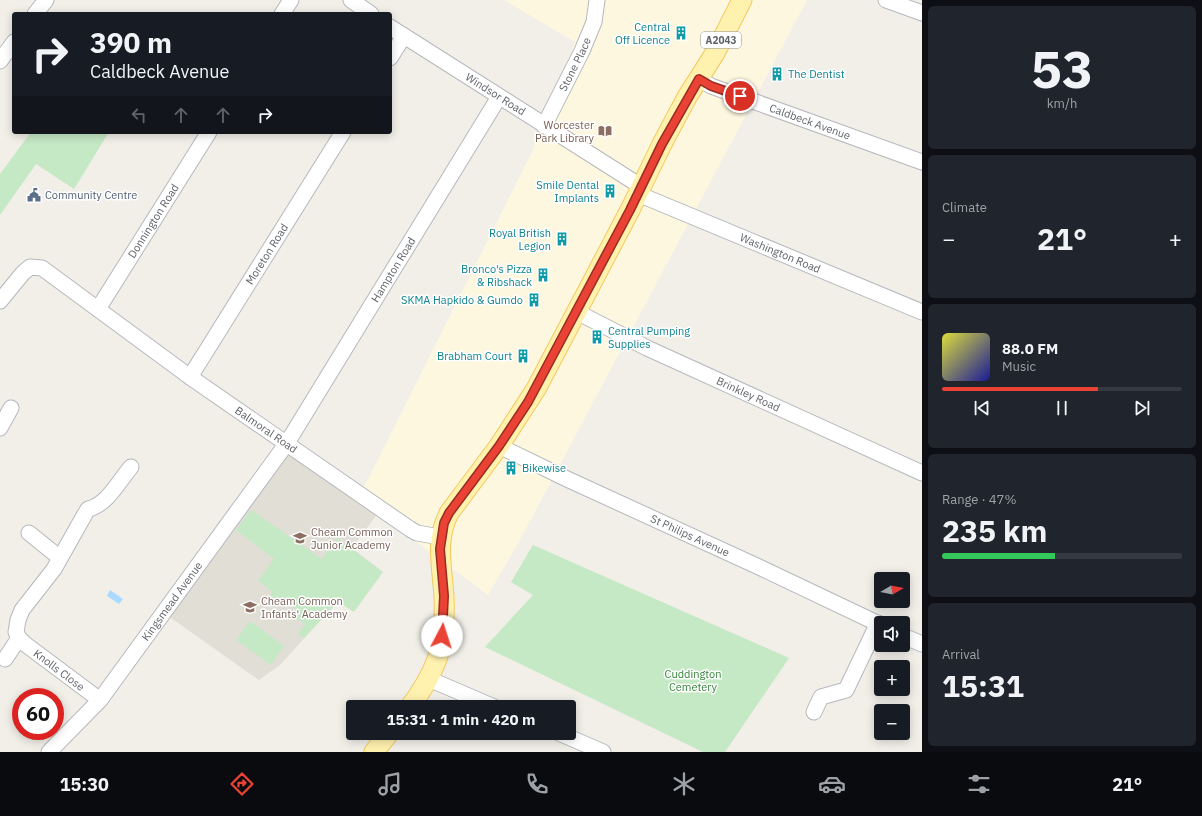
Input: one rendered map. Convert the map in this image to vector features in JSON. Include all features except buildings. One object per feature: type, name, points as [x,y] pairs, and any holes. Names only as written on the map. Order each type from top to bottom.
[{"type":"main road","name":"A2043","points":[[415,700],[429,679],[439,658],[444,626],[440,537],[449,513],[499,446],[528,402],[640,191],[669,130],[742,0]]},
{"type":"main road","points":[[374,752],[383,740]]},
{"type":"street","points":[[283,12],[291,0]]},
{"type":"street","points":[[351,0],[368,12]]},
{"type":"street","name":"Stone Place","points":[[544,126],[582,51],[594,22],[597,0]]},
{"type":"street","points":[[886,0],[922,13]]},
{"type":"street","name":"Windsor Road","points":[[392,28],[544,126],[640,191]]},
{"type":"street","points":[[392,55],[404,36]]},
{"type":"street","points":[[0,61],[12,45]]},
{"type":"street","name":"Caldbeck Avenue","points":[[699,79],[711,86],[922,162]]},
{"type":"street","name":"Hampton Road","points":[[287,443],[499,97]]},
{"type":"street","name":"Donnington Road","points":[[98,309],[208,134]]},
{"type":"street","name":"Moreton Road","points":[[190,377],[343,134]]},
{"type":"street","name":"Washington Road","points":[[640,191],[922,312]]},
{"type":"street","name":"Balmoral Road","points":[[0,301],[22,273],[30,267],[42,268],[190,377],[410,529],[417,533],[440,537]]},
{"type":"street","name":"Brinkley Road","points":[[577,312],[648,348],[922,473]]},
{"type":"street","points":[[0,428],[11,408]]},
{"type":"street","name":"Kingsmead Avenue","points":[[49,752],[100,700],[287,443]]},
{"type":"street","name":"St Philips Avenue","points":[[499,446],[874,622]]},
{"type":"street","points":[[5,659],[19,638],[16,626],[22,610],[54,570],[83,506],[95,508],[105,499],[130,466]]},
{"type":"street","points":[[29,533],[60,558]]},
{"type":"street","points":[[814,712],[820,697],[846,690],[874,634]]},
{"type":"street","name":"Knolls Close","points":[[19,638],[100,700]]},
{"type":"street","points":[[910,639],[922,644]]},
{"type":"street","points":[[429,679],[478,700]]},
{"type":"street","points":[[575,740],[603,752]]},
{"type":"shaded area","points":[[504,0],[807,0],[521,538],[488,595],[358,499],[534,148],[575,42]]},
{"type":"shaded area","points":[[286,448],[378,513],[352,548],[383,572],[338,601],[280,665],[259,680],[164,613]]},
{"type":"green space","points":[[30,134],[108,134],[74,189],[36,164],[0,215],[0,174]]},
{"type":"green space","points":[[251,510],[322,559],[337,538],[383,572],[354,612],[338,602],[304,638],[298,634],[305,624],[293,616],[297,610],[277,596],[275,599],[270,596],[272,592],[258,581],[274,559],[236,530]]},
{"type":"green space","name":"Cuddington Cemetery","points":[[533,545],[789,658],[725,752],[703,752],[485,647],[533,595],[511,582]]},
{"type":"green space","points":[[250,621],[284,646],[271,665],[236,640]]},
{"type":"water","points":[[110,590],[123,599],[119,604],[107,596]]},
{"type":"place","name":"Central Off Licence","points":[[681,33]]},
{"type":"place","name":"The Dentist","points":[[777,74]]},
{"type":"place","name":"Worcester Park Library","points":[[605,131]]},
{"type":"place","name":"Smile Dental Implants","points":[[610,191]]},
{"type":"place","name":"Community Centre","points":[[34,195]]},
{"type":"place","name":"Royal British Legion","points":[[562,239]]},
{"type":"place","name":"Bronco's Pizza & Ribshack","points":[[543,275]]},
{"type":"place","name":"SKMA Hapkido & Gumdo","points":[[534,300]]},
{"type":"place","name":"Central Pumping Supplies","points":[[597,337]]},
{"type":"place","name":"Brabham Court","points":[[523,356]]},
{"type":"place","name":"Bikewise","points":[[511,468]]},
{"type":"place","name":"Cheam Common Junior Academy","points":[[300,538]]},
{"type":"place","name":"Cheam Common Infants' Academy","points":[[250,607]]},
{"type":"route","points":[[442,636],[444,626],[444,596],[440,559],[440,537],[449,513],[499,446],[528,402],[555,354],[642,187],[662,144],[687,97],[699,79],[711,86],[740,96]]}]
